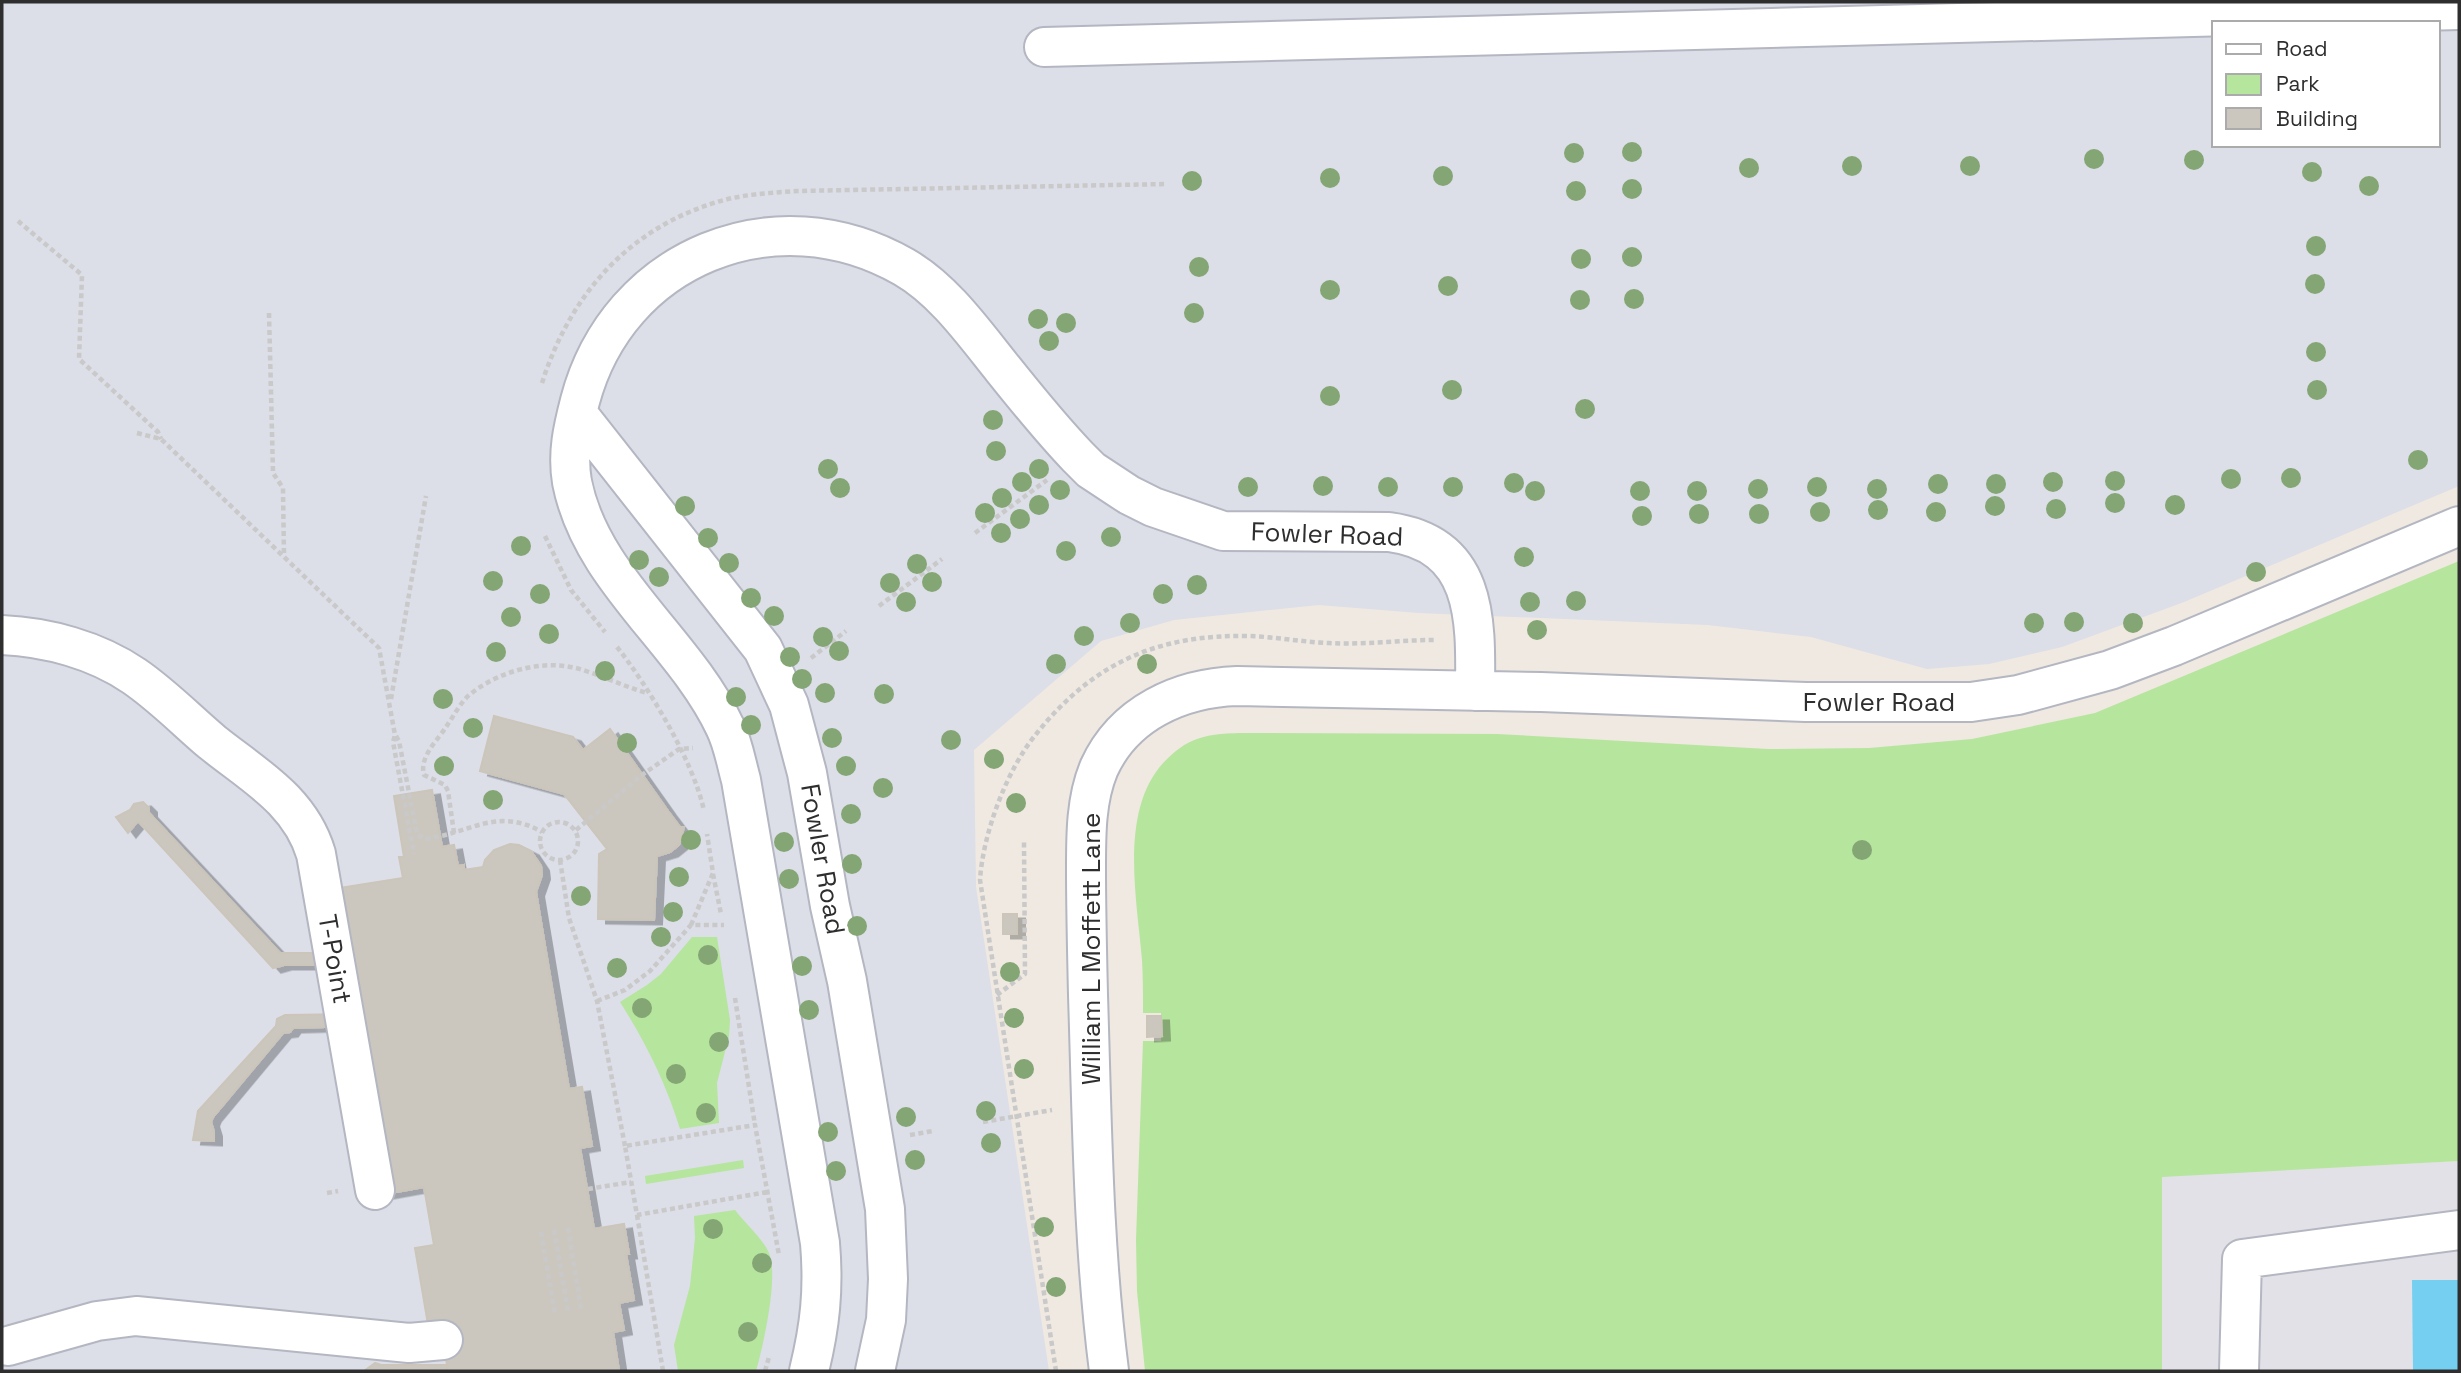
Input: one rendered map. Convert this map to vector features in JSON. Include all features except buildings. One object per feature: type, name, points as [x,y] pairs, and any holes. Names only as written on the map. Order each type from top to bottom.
[{"type":"street","points":[[1044,47],[2459,10]]},
{"type":"street","name":"Fowler Road","points":[[809,1371],[821,1313],[823,1285],[820,1243],[741,780],[724,725],[673,649],[597,551],[582,520],[572,482],[569,454],[584,383],[594,361],[618,320],[656,281],[683,263],[709,251],[761,238],[816,237],[857,246],[905,267],[941,297],[1071,450],[1091,470],[1129,495],[1153,507],[1223,531],[1389,532],[1408,535],[1435,547],[1456,568],[1464,580],[1469,596],[1475,630],[1475,691],[1924,704],[1971,702],[2018,695],[2110,670],[2174,646],[2459,526]]},
{"type":"street","name":"Fowler Road","points":[[577,414],[763,649],[789,705],[807,773],[830,906],[849,995],[885,1209],[888,1279],[886,1320],[875,1371]]},
{"type":"street","name":"T-Point","points":[[2,635],[54,642],[124,670],[160,695],[284,799],[300,818],[312,840],[321,879],[375,1190]]},
{"type":"street","name":"William L Moffett Lane","points":[[1109,1371],[1099,1295],[1096,1236],[1086,898],[1087,820],[1095,780],[1106,755],[1123,733],[1143,714],[1168,699],[1199,689],[1237,686],[1475,691]]},
{"type":"street","points":[[2239,1371],[2242,1259],[2459,1230]]},
{"type":"street","points":[[8,1347],[97,1321],[136,1316],[421,1344],[443,1340]]},
{"type":"path","points":[[18,221],[82,275],[79,359],[158,432],[161,439],[379,648],[414,854]]},
{"type":"path","points":[[269,313],[273,473],[283,488],[284,556]]},
{"type":"path","points":[[137,433],[161,439]]},
{"type":"path","points":[[975,533],[1048,479]]},
{"type":"path","points":[[390,704],[426,496]]},
{"type":"path","points":[[543,529],[571,590],[636,671],[698,789],[726,937]]},
{"type":"path","points":[[880,606],[942,559]]},
{"type":"path","points":[[808,660],[846,631]]},
{"type":"path","points":[[454,833],[448,791],[445,785],[424,775],[423,762],[469,695],[528,667],[555,665],[586,671],[648,693]]},
{"type":"path","points":[[395,735],[400,741],[417,834],[424,839],[441,837],[474,824],[494,820],[528,824],[542,832]]},
{"type":"path","points":[[576,830],[642,775],[679,749],[693,748]]},
{"type":"path","points":[[555,822],[567,823],[576,830],[578,847],[571,856],[560,860],[549,858],[540,844],[542,832],[555,822]]},
{"type":"path","points":[[997,995],[1025,974],[1024,841]]},
{"type":"path","points":[[535,856],[543,850]]},
{"type":"path","points":[[560,860],[569,918],[597,1001],[625,1146],[663,1371]]},
{"type":"path","points":[[597,1001],[625,990],[650,971],[691,925],[713,873]]},
{"type":"path","points":[[691,925],[724,925]]},
{"type":"path","points":[[735,997],[780,1260]]},
{"type":"path","points":[[983,1122],[1034,1113]]},
{"type":"path","points":[[625,1146],[755,1125]]},
{"type":"path","points":[[588,1189],[631,1182]]},
{"type":"path","points":[[637,1215],[767,1192]]},
{"type":"path","points":[[568,1227],[581,1309]]},
{"type":"path","points":[[554,1230],[568,1311]]},
{"type":"path","points":[[541,1232],[555,1314]]},
{"type":"path","points":[[765,1371],[771,1351]]},
{"type":"shaded area","points":[[2,2],[2459,2],[2459,486],[2184,602],[2062,647],[1989,664],[1927,669],[1811,637],[1708,625],[1419,613],[1319,605],[1174,620],[1101,641],[974,750],[976,887],[1049,1371],[2,1371]]},
{"type":"shaded area","points":[[2459,1161],[2459,1371],[2162,1371],[2162,1176]]},
{"type":"green space","points":[[2459,561],[2459,1161],[2162,1177],[2162,1371],[1145,1371],[1137,1291],[1136,1240],[1143,1041],[1161,1041],[1161,1013],[1143,1013],[1134,855],[1141,803],[1151,780],[1166,760],[1184,745],[1197,739],[1228,733],[1497,734],[1768,749],[1869,748],[1972,739],[2095,713]]},
{"type":"green space","points":[[692,937],[717,937],[730,1020],[729,1036],[717,1083],[719,1123],[680,1129],[654,1064],[620,1002],[661,974]]},
{"type":"green space","points":[[743,1160],[744,1168],[646,1184],[645,1176]]},
{"type":"green space","points":[[735,1210],[762,1242],[772,1264],[769,1312],[756,1371],[678,1371],[674,1345],[690,1286],[695,1238],[694,1216]]},
{"type":"water","points":[[2412,1280],[2459,1280],[2459,1371],[2413,1371]]}]
